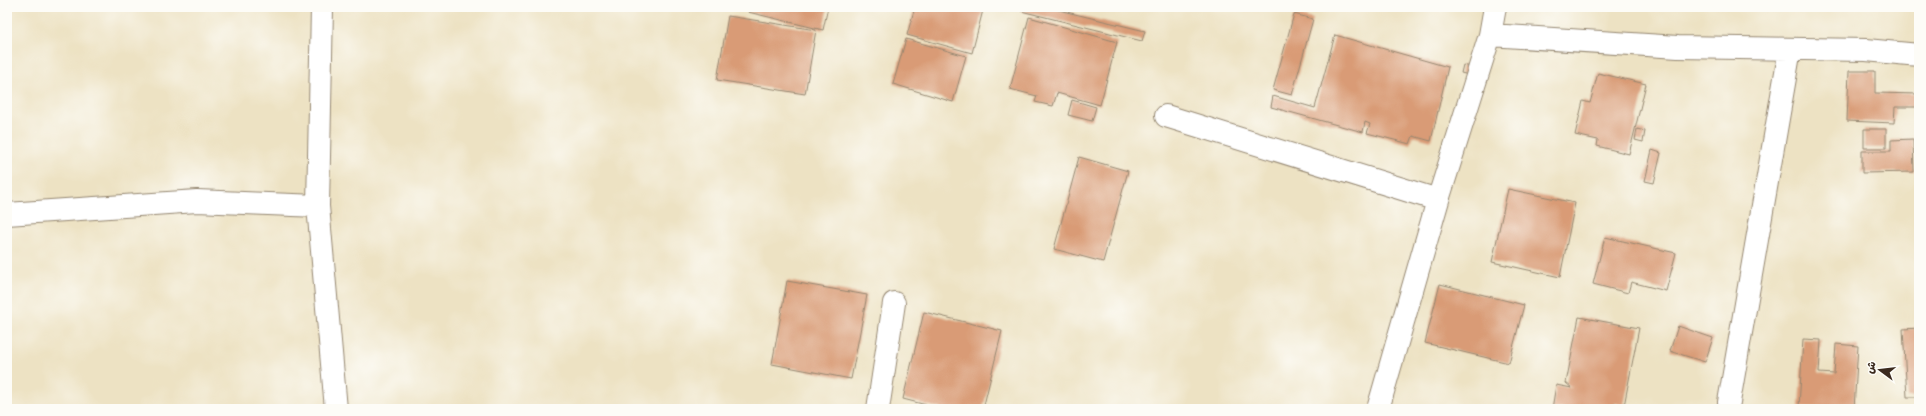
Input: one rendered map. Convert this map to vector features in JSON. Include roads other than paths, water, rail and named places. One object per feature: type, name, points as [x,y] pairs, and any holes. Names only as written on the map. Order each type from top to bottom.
[{"type":"street","points":[[322,7],[318,206],[336,409]]},
{"type":"street","points":[[1378,409],[1438,200],[1490,34],[1495,7]]},
{"type":"street","points":[[1490,34],[1678,47],[1866,50],[1919,54]]},
{"type":"street","points":[[1729,402],[1790,49]]},
{"type":"street","points":[[1166,116],[1438,200]]},
{"type":"street","points":[[7,214],[196,201],[318,206]]},
{"type":"street","points":[[878,409],[894,303]]}]
